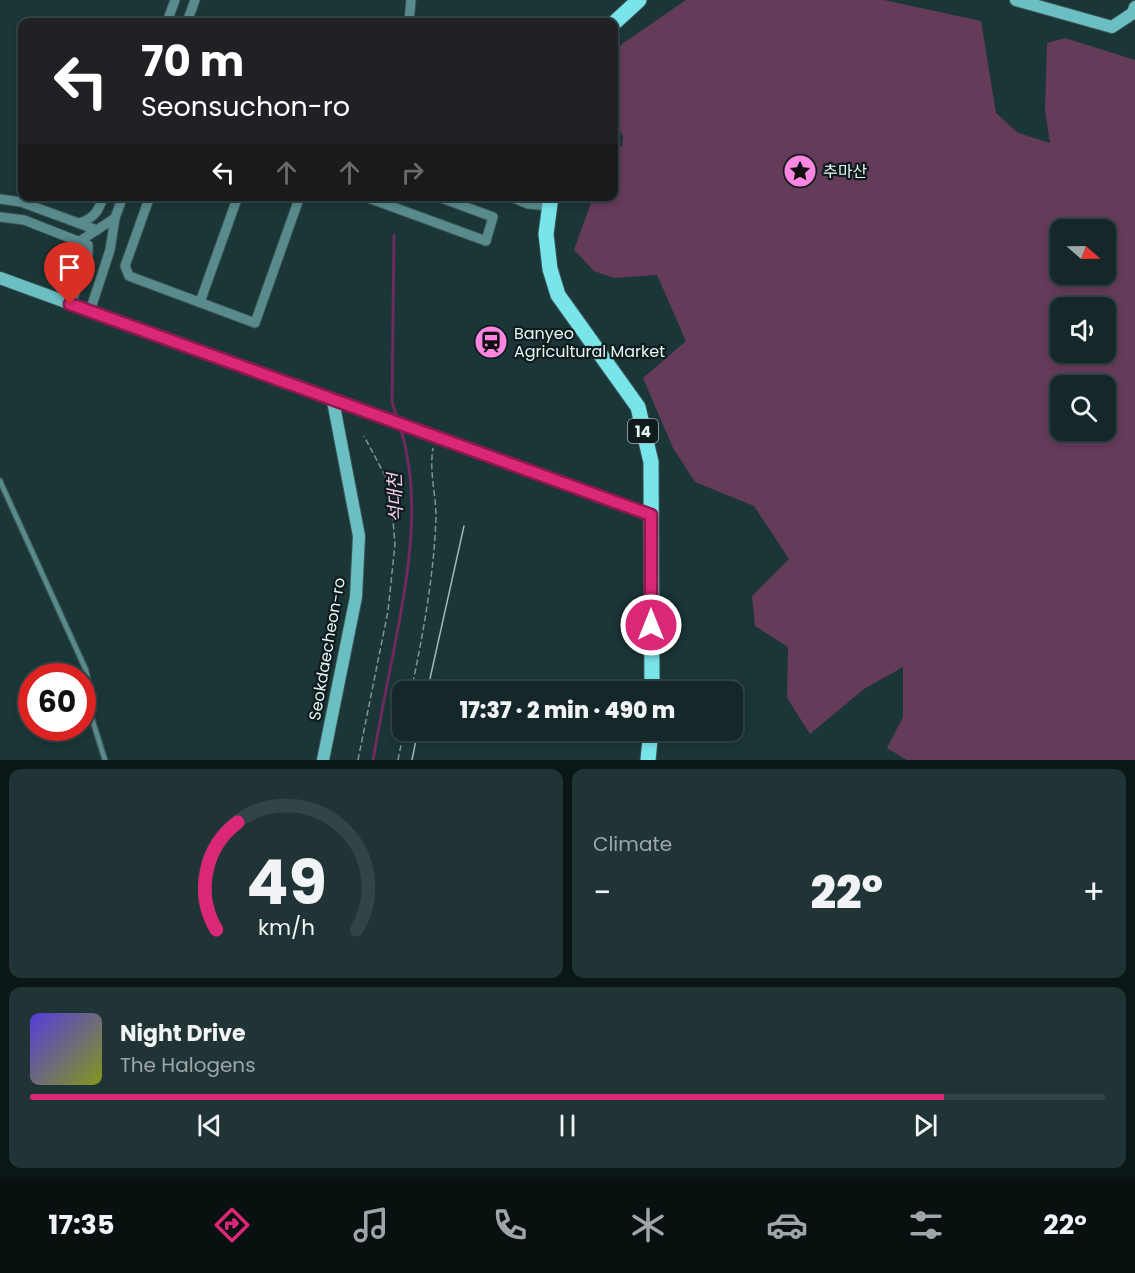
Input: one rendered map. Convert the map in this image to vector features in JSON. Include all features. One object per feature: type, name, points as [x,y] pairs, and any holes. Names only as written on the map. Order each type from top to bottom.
[{"type":"main road","points":[[618,19],[639,0]]},
{"type":"main road","points":[[1016,0],[1112,27],[1133,13],[1135,7]]},
{"type":"main road","name":"14","points":[[550,201],[546,234],[550,269],[558,295],[638,407],[651,462],[652,681]]},
{"type":"main road","points":[[0,278],[651,515]]},
{"type":"main road","name":"Seokdaecheon-ro","points":[[323,760],[356,597],[359,536],[333,400]]},
{"type":"main road","points":[[648,760],[650,741]]},
{"type":"street","points":[[168,18],[175,0]]},
{"type":"street","points":[[189,18],[195,0]]},
{"type":"street","points":[[409,18],[411,0]]},
{"type":"street","points":[[0,199],[21,202],[97,230]]},
{"type":"street","points":[[79,223],[97,214],[102,201]]},
{"type":"street","points":[[90,311],[110,250],[115,218],[121,201]]},
{"type":"street","points":[[148,201],[125,266],[129,276],[255,322],[298,201]]},
{"type":"street","points":[[200,302],[236,201]]},
{"type":"street","points":[[377,201],[486,241],[493,217],[450,201]]},
{"type":"street","points":[[521,201],[528,204],[550,201]]},
{"type":"street","points":[[0,217],[24,220],[88,245],[88,255],[70,304]]},
{"type":"street","points":[[80,241],[115,218]]},
{"type":"lane","points":[[0,481],[86,669],[89,684],[88,706],[105,760]]},
{"type":"path","points":[[358,760],[388,611],[395,544],[390,485],[364,436]]},
{"type":"path","points":[[413,681],[431,585],[436,515],[431,461],[433,448]]},
{"type":"path","points":[[398,760],[402,741]]},
{"type":"shaded area","points":[[686,0],[884,0],[981,21],[996,113],[1018,133],[1050,143],[1045,110],[1047,43],[1065,38],[1135,60],[1135,760],[907,760],[887,748],[903,717],[903,667],[864,689],[810,734],[787,698],[788,647],[755,626],[752,596],[789,559],[754,506],[695,482],[673,448],[643,378],[686,341],[657,275],[614,278],[594,271],[574,250],[592,201],[618,201],[618,148],[622,146],[623,136],[618,127],[618,50],[622,44]]},
{"type":"waterway","name":"석대천","points":[[394,235],[392,402],[397,418]]},
{"type":"waterway","name":"석대천","points":[[373,760],[403,603],[410,544],[411,485],[400,427]]},
{"type":"tram line","points":[[429,681],[464,526]]},
{"type":"tram line","points":[[412,760],[416,741]]},
{"type":"place","name":"추마산","points":[[800,171]]},
{"type":"place","name":"Banyeo Agricultural Market","points":[[491,342]]},
{"type":"route","points":[[70,304],[651,515],[651,625]]}]
